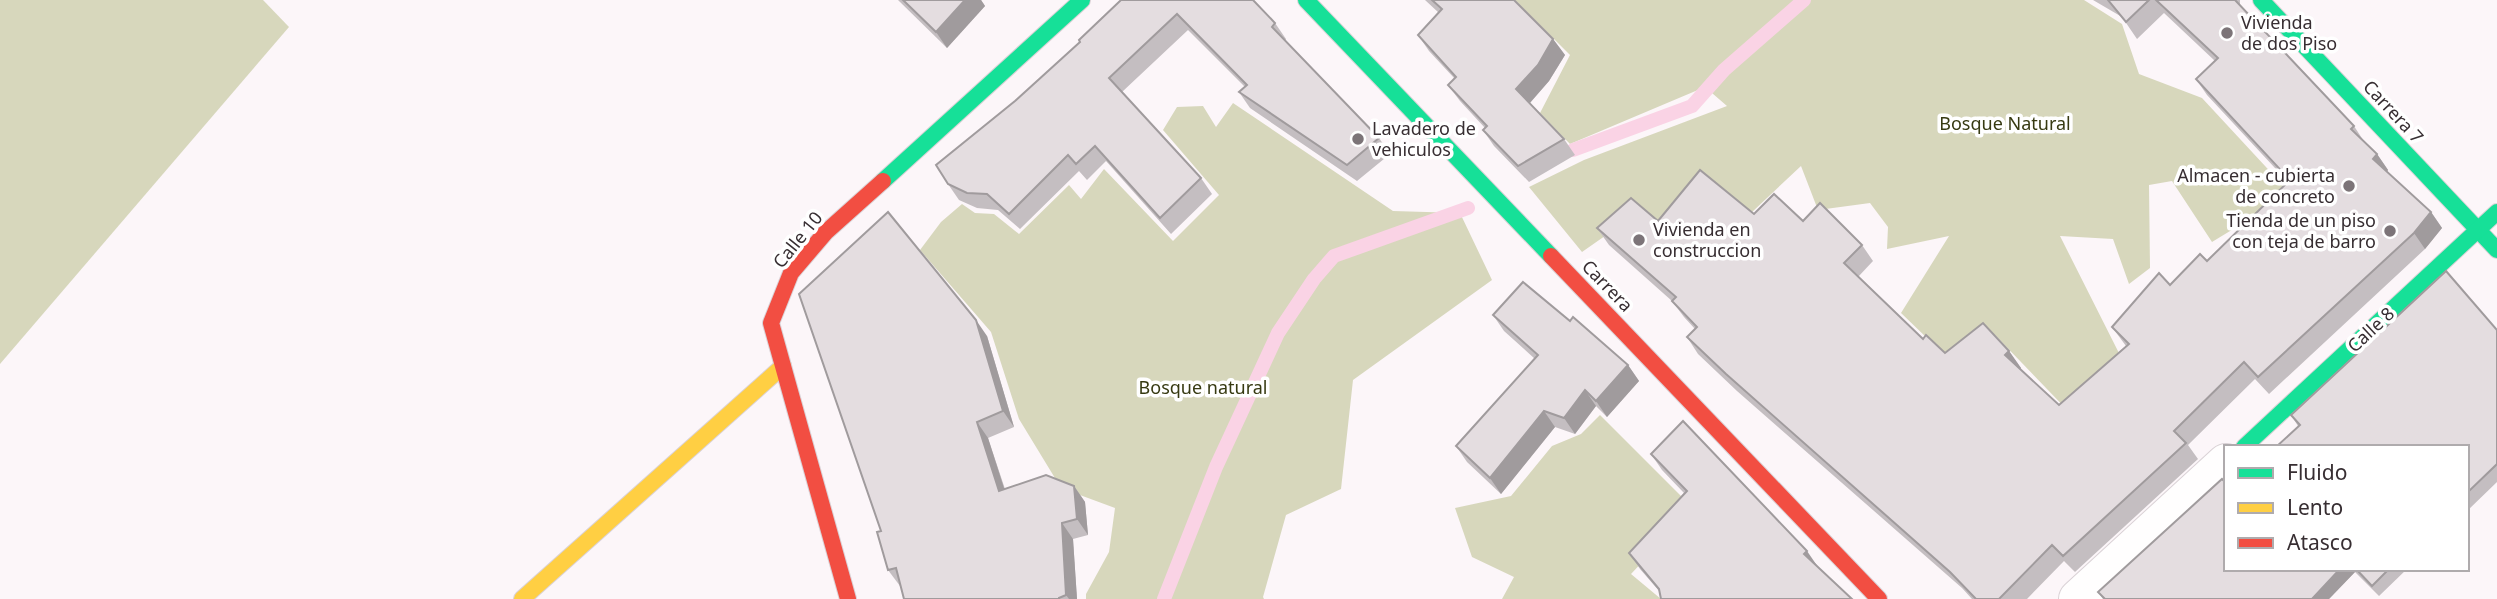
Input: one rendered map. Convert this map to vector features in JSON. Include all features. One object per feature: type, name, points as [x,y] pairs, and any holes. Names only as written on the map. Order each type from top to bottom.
[{"type":"street","name":"Calle 10","points":[[848,599],[771,323],[791,273],[826,232],[1082,0]]},
{"type":"street","name":"Carrera","points":[[1306,0],[1879,599]]},
{"type":"street","name":"Carrera 7","points":[[2261,0],[2497,250]]},
{"type":"street","name":"Calle 8","points":[[2246,445],[2497,212]]},
{"type":"street","points":[[522,599],[783,366]]},
{"type":"street","points":[[2078,599],[2224,465]]},
{"type":"green space","points":[[0,0],[263,0],[289,27],[0,364]]},
{"type":"green space","name":"Bosque Natural","points":[[1515,0],[2084,0],[2122,24],[2139,74],[2202,98],[2291,194],[2212,242],[2172,181],[2149,185],[2150,268],[2129,284],[2113,239],[2060,236],[2128,371],[2074,417],[1995,335],[1956,366],[1901,313],[1949,236],[1887,249],[1888,227],[1870,203],[1818,210],[1801,166],[1751,213],[1662,227],[1632,217],[1582,252],[1529,187],[1584,160],[1727,106],[1705,87],[1570,144],[1540,113],[1570,55]]},
{"type":"green space","name":"Bosque natural","points":[[1233,103],[1393,211],[1460,213],[1492,280],[1353,380],[1341,489],[1286,515],[1264,599],[1086,599],[1086,594],[1109,552],[1115,508],[1061,488],[1019,419],[991,332],[920,250],[941,222],[962,204],[975,213],[994,214],[1019,234],[1069,185],[1081,199],[1104,169],[1173,241],[1219,195],[1163,130],[1177,107],[1203,106],[1216,127]]},
{"type":"green space","points":[[1600,415],[1693,508],[1631,574],[1661,599],[1502,599],[1514,577],[1472,557],[1455,508],[1511,496],[1552,446],[1581,434]]},
{"type":"building","points":[[903,0],[965,0],[936,32]]},
{"type":"building","points":[[1121,0],[1253,0],[1275,23],[1272,27],[1379,138],[1347,165],[1239,92],[1247,85],[1177,14],[1109,78],[1201,178],[1160,218],[1095,146],[1076,164],[1068,155],[1009,214],[987,194],[967,193],[948,184],[936,165],[1015,101],[1080,42],[1079,40]]},
{"type":"building","points":[[1432,0],[1514,0],[1553,39],[1538,65],[1516,89],[1564,139],[1518,166],[1483,130],[1487,126],[1448,85],[1456,77],[1418,35],[1442,9]]},
{"type":"building","points":[[2108,0],[2149,0],[2126,22]]},
{"type":"building","points":[[2156,0],[2235,0],[2354,126],[2351,129],[2377,154],[2373,159],[2431,212],[2414,233],[2258,377],[2244,362],[2174,431],[2186,443],[2063,556],[2052,545],[1999,599],[1976,599],[1950,572],[1687,337],[1697,327],[1672,301],[1676,297],[1597,228],[1631,198],[1658,221],[1700,170],[1754,214],[1774,194],[1803,221],[1820,203],[1862,245],[1844,263],[1923,339],[1926,335],[1945,353],[1983,323],[2009,351],[2005,355],[2059,405],[2129,344],[2112,327],[2159,273],[2170,285],[2200,254],[2207,261],[2290,180],[2196,79],[2218,58]]},
{"type":"building","points":[[888,212],[976,320],[1003,411],[977,422],[999,491],[1046,475],[1074,486],[1077,519],[1062,523],[1066,595],[1059,599],[904,599],[896,568],[888,570],[877,532],[881,531],[799,294]]},
{"type":"building","points":[[2446,271],[2497,330],[2497,464],[2469,491],[2469,445],[2278,445],[2300,425],[2291,415]]},
{"type":"building","points":[[1523,282],[1570,321],[1573,317],[1628,365],[1596,401],[1585,390],[1564,418],[1544,411],[1490,478],[1456,446],[1538,355],[1493,315]]},
{"type":"building","points":[[1683,421],[1807,551],[1804,554],[1852,599],[1661,599],[1659,589],[1629,553],[1687,491],[1651,454]]},
{"type":"building","points":[[2222,479],[2224,571],[2338,571],[2312,599],[2105,599],[2098,592]]},
{"type":"building","points":[[2358,571],[2387,571],[2372,586]]},
{"type":"waterway","points":[[1573,150],[1692,106],[1724,70],[1804,0]]},
{"type":"waterway","points":[[1164,599],[1216,467],[1278,333],[1314,279],[1334,256],[1468,208]]},
{"type":"traffic: fast","points":[[883,181],[1082,0]]},
{"type":"traffic: fast","points":[[1306,0],[1551,256]]},
{"type":"traffic: fast","points":[[2261,0],[2497,250]]},
{"type":"traffic: fast","points":[[2246,445],[2497,212]]},
{"type":"traffic: slow","points":[[522,599],[783,366]]},
{"type":"traffic: jam","points":[[848,599],[771,323],[791,273],[826,232],[883,181]]},
{"type":"traffic: jam","points":[[1551,256],[1879,599]]},
{"type":"place","name":"Vivienda de dos Piso","points":[[2227,33]]},
{"type":"place","name":"Lavadero de vehiculos","points":[[1358,139]]},
{"type":"place","name":"Almacen - cubierta de concreto","points":[[2349,186]]},
{"type":"place","name":"Tienda de un piso con teja de barro","points":[[2390,231]]},
{"type":"place","name":"Vivienda en construccion","points":[[1639,240]]}]
